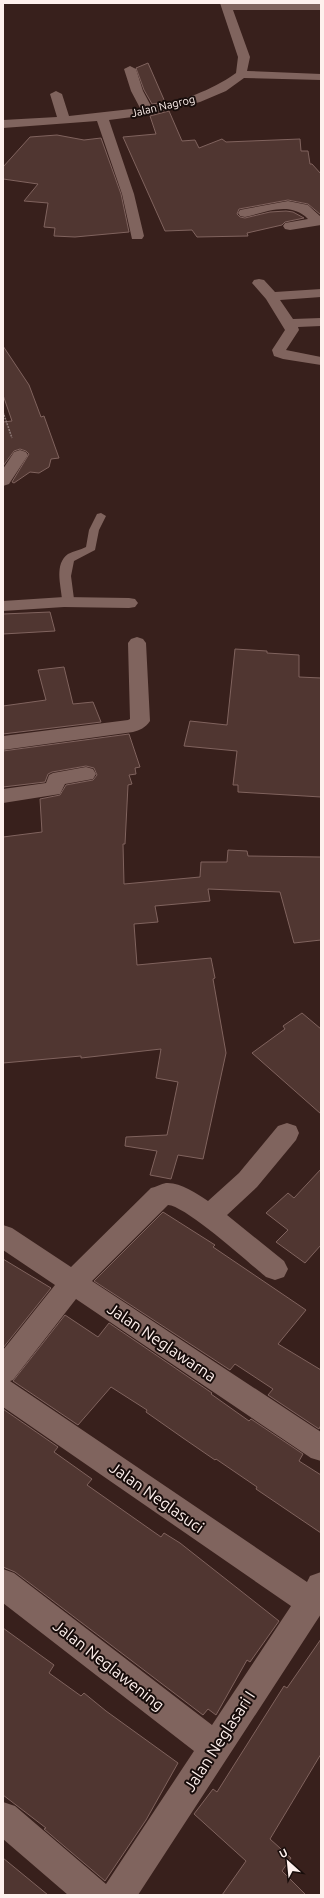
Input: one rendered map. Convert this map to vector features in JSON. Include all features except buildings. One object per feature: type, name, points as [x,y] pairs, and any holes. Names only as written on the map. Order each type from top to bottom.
[{"type":"street","points":[[321,7],[226,5],[244,57],[241,74],[321,77]]},
{"type":"street","points":[[130,68],[137,91],[148,111]]},
{"type":"street","name":"Jalan Nagrog","points":[[3,124],[102,117],[148,111],[202,97],[224,87],[241,74]]},
{"type":"street","points":[[56,94],[64,120]]},
{"type":"street","points":[[102,117],[128,194],[137,236]]},
{"type":"street","points":[[245,213],[274,207],[295,206],[304,208],[320,221]]},
{"type":"street","points":[[290,226],[320,221]]},
{"type":"street","points":[[259,283],[272,296],[281,312],[290,323],[292,330],[279,350],[280,353],[283,355],[321,361]]},
{"type":"street","points":[[272,296],[321,293]]},
{"type":"street","points":[[290,323],[321,322]]},
{"type":"street","points":[[3,481],[20,455]]},
{"type":"street","points":[[3,606],[66,602],[129,603]]},
{"type":"street","points":[[3,743],[133,726],[140,721],[137,642]]},
{"type":"street","points":[[3,796],[53,789],[55,787],[56,780],[60,778],[86,774]]},
{"type":"street","points":[[209,1216],[248,1180],[287,1133]]},
{"type":"street","points":[[3,1371],[74,1282],[142,1212],[162,1194],[179,1197],[209,1216],[275,1269]]},
{"type":"street","name":"Jalan Neglawarna","points":[[3,1236],[321,1448]]},
{"type":"street","name":"Jalan Neglasuci","points":[[3,1391],[316,1595]]},
{"type":"street","name":"Jalan Neglawening","points":[[3,1584],[215,1747]]},
{"type":"street","name":"Jalan Neglasari I","points":[[118,1895],[316,1595]]},
{"type":"street","points":[[3,1818],[94,1895]]},
{"type":"lane","points":[[66,602],[68,599],[67,562],[73,556],[91,548],[94,530],[101,516]]},
{"type":"path","points":[[3,412],[4,420],[20,455]]}]
